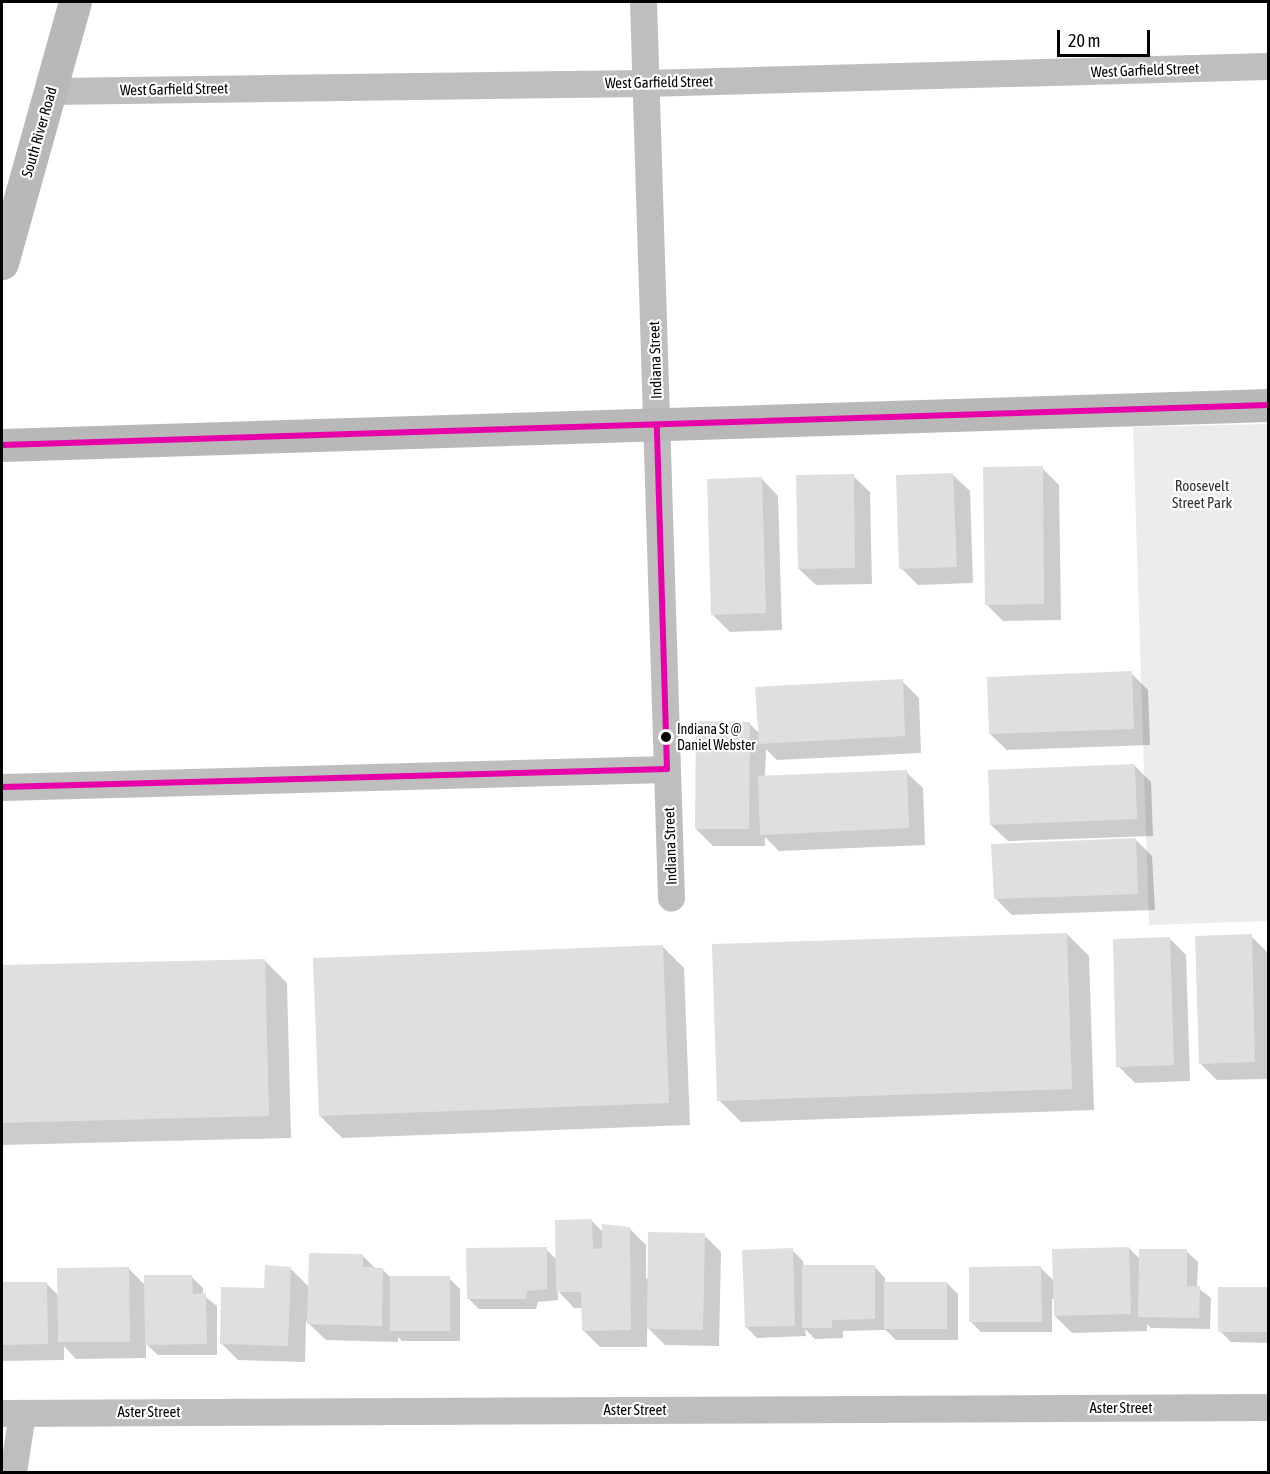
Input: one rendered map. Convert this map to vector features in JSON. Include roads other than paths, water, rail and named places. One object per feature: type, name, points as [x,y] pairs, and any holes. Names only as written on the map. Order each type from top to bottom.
[{"type":"main road","name":"South River Road","points":[[2,263],[75,2]]},
{"type":"main road","points":[[2,445],[1269,405]]},
{"type":"street","name":"Indiana Street","points":[[643,2],[671,898]]},
{"type":"street","name":"West Garfield Street","points":[[50,91],[646,83],[1269,66]]},
{"type":"street","points":[[2,787],[667,769]]},
{"type":"street","name":"Aster Street","points":[[12,1413],[1269,1407]]},
{"type":"street","points":[[12,1413],[13,1473]]},
{"type":"place","name":"Indiana St @ Daniel Webster","points":[[666,737]]},
{"type":"park label","name":"Roosevelt Street Park","points":[[1202,494]]}]
